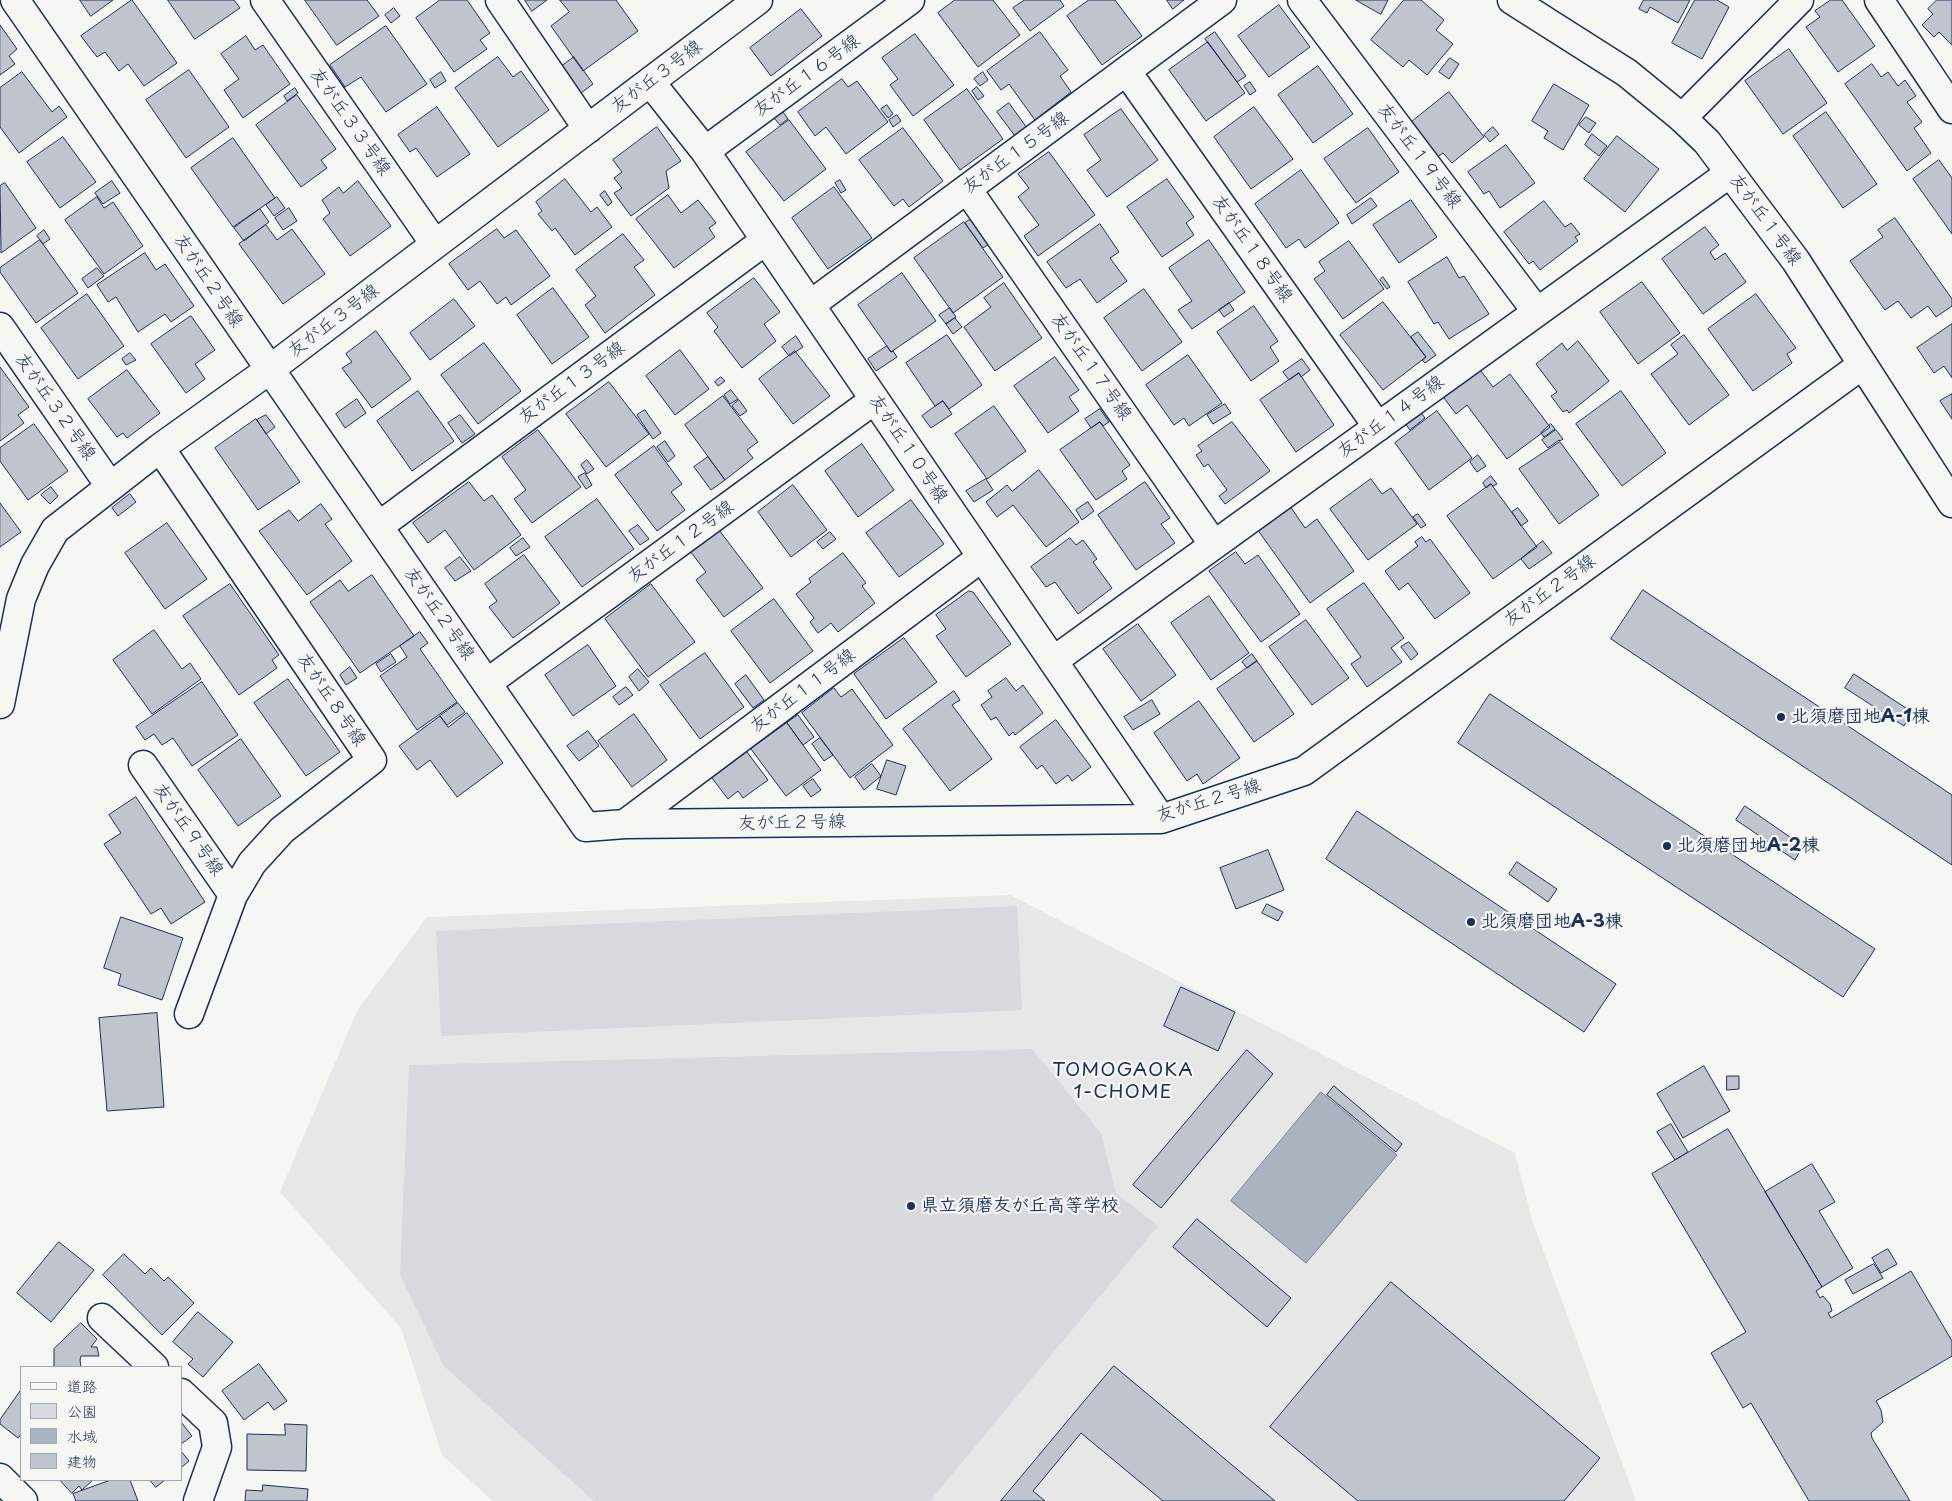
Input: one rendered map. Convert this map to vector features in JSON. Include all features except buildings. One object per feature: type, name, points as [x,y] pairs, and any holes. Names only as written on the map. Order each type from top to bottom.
[{"type":"street","name":"友が丘２号線","points":[[16,0],[269,370],[586,827],[625,824],[1161,819],[1304,771],[1862,364]]},
{"type":"street","name":"友が丘３３号線","points":[[265,0],[435,244]]},
{"type":"street","points":[[500,0],[588,129]]},
{"type":"street","name":"友が丘３号線","points":[[0,704],[3,667],[21,598],[35,565],[55,530],[160,448],[269,370],[651,83],[758,0]]},
{"type":"street","name":"友が丘１６号線","points":[[705,151],[910,0]]},
{"type":"street","name":"友が丘１５号線","points":[[810,305],[1222,0]]},
{"type":"street","name":"友が丘１９号線","points":[[1302,0],[1537,312]]},
{"type":"street","name":"友が丘１号線","points":[[1512,0],[1627,72],[1682,118],[1707,142],[1796,261],[1952,503]]},
{"type":"street","points":[[1682,118],[1799,0]]},
{"type":"street","points":[[1879,0],[1952,109]]},
{"type":"street","name":"友が丘１８号線","points":[[1127,72],[1378,427]]},
{"type":"street","name":"友が丘１０号線","points":[[651,83],[705,151],[1161,819]]},
{"type":"street","name":"友が丘１４号線","points":[[1053,661],[1730,173]]},
{"type":"street","name":"友が丘１７号線","points":[[968,189],[1214,545]]},
{"type":"street","name":"友が丘１３号線","points":[[378,526],[766,240]]},
{"type":"street","name":"友が丘３２号線","points":[[0,327],[110,486]]},
{"type":"street","name":"友が丘１２号線","points":[[487,684],[874,400]]},
{"type":"street","name":"友が丘８号線","points":[[160,448],[372,760],[282,830],[252,863],[234,895],[189,1014]]},
{"type":"street","name":"友が丘１１号線","points":[[625,824],[982,557]]},
{"type":"street","name":"友が丘９号線","points":[[143,765],[234,895]]},
{"type":"street","points":[[102,1318],[153,1366]]},
{"type":"street","points":[[182,1394],[213,1423],[217,1447],[198,1501]]},
{"type":"street","points":[[0,1478],[23,1501]]},
{"type":"shaded area","name":"県立須磨友が丘高等学校","points":[[1010,895],[1515,1153],[1532,1220],[1636,1501],[493,1501],[442,1455],[401,1328],[280,1192],[358,1009],[427,917]]},
{"type":"green space","points":[[1017,906],[1022,1010],[441,1036],[436,931]]},
{"type":"green space","points":[[1032,1049],[1101,1133],[1116,1193],[1158,1226],[930,1501],[594,1501],[444,1366],[400,1275],[409,1065]]},
{"type":"water","points":[[1321,1092],[1397,1155],[1306,1263],[1231,1201]]},
{"type":"place","name":"北須磨団地A-1棟","points":[[1781,717]]},
{"type":"place","name":"北須磨団地A-2棟","points":[[1667,846]]},
{"type":"place","name":"北須磨団地A-3棟","points":[[1471,922]]},
{"type":"place","name":"県立須磨友が丘高等学校","points":[[911,1206]]},
{"type":"district","name":"TOMOGAOKA 1-CHOME","points":[[1123,1082]]}]
